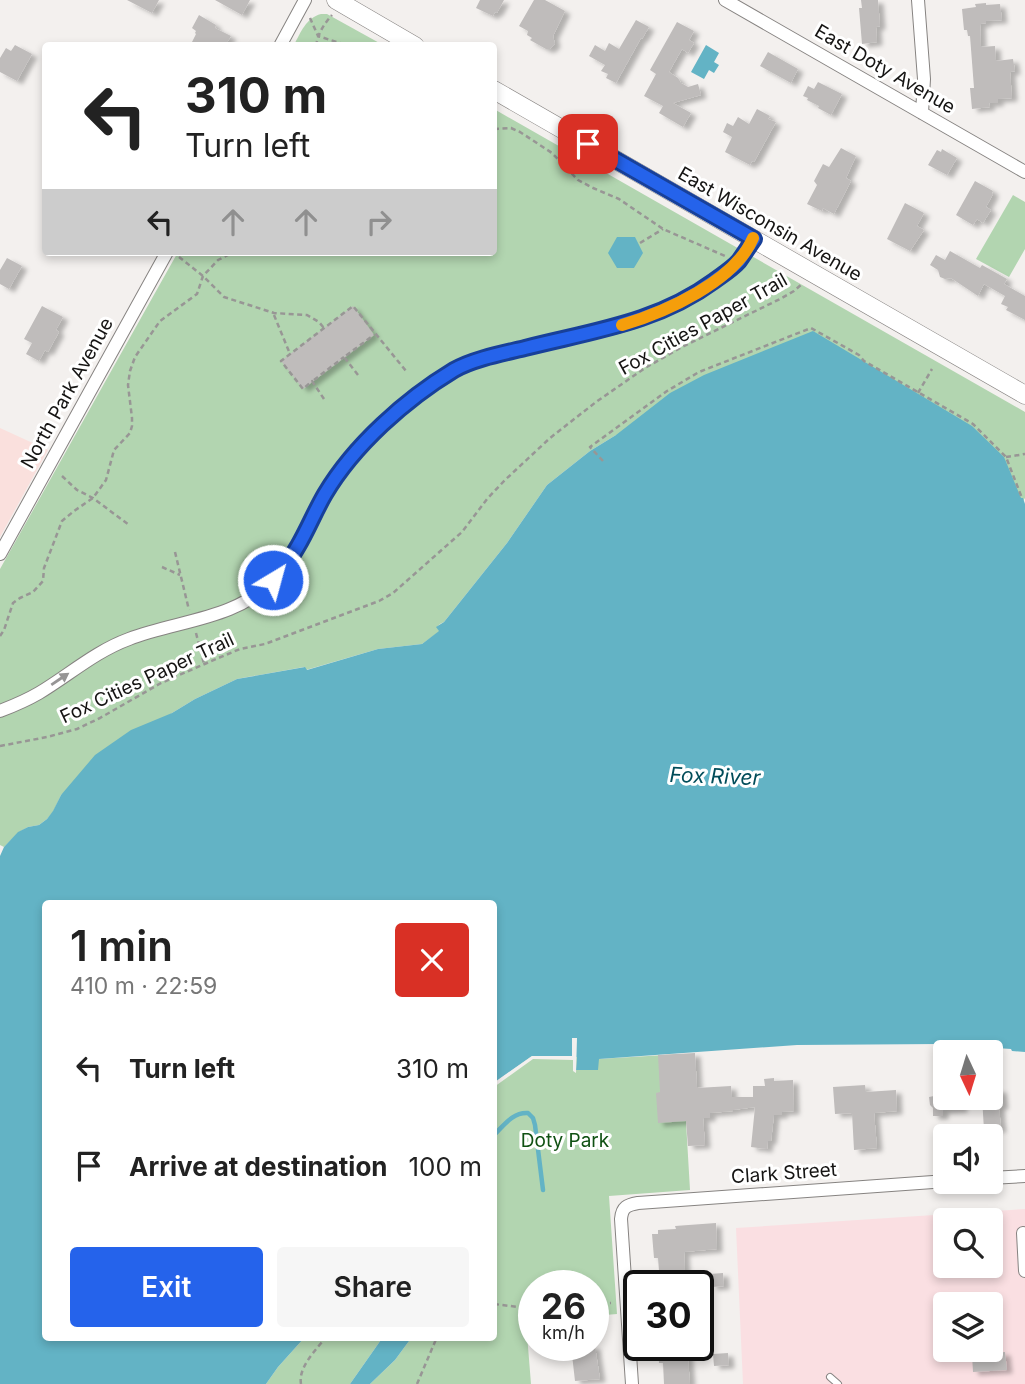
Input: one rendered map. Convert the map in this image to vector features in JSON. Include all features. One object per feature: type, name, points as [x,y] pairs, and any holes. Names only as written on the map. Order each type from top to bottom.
[{"type":"main road","points":[[334,8],[406,42]]},
{"type":"main road","name":"East Wisconsin Avenue","points":[[497,92],[1025,395]]},
{"type":"street","points":[[283,42],[305,0]]},
{"type":"street","points":[[918,0],[924,79],[922,113]]},
{"type":"street","name":"East Doty Avenue","points":[[729,1],[1025,172]]},
{"type":"street","points":[[0,710],[37,694],[105,650],[129,639],[219,613],[258,593],[288,562],[326,493],[346,465],[379,429],[413,398],[458,368],[484,359],[634,322],[662,311],[725,273],[740,260],[754,239]]},
{"type":"street","name":"North Park Avenue","points":[[0,554],[165,256]]},
{"type":"street","points":[[1003,1177],[1025,1176]]},
{"type":"street","name":"Clark Street","points":[[632,1384],[621,1219],[624,1207],[681,1199],[933,1182]]},
{"type":"street","points":[[1023,1233],[1025,1271]]},
{"type":"lane","points":[[830,1377],[838,1384]]},
{"type":"path","points":[[317,42],[334,8]]},
{"type":"path","points":[[299,12],[311,19],[318,36],[337,42]]},
{"type":"path","points":[[497,129],[511,128],[520,132],[552,153],[578,180],[619,198],[663,229],[731,258]]},
{"type":"path","points":[[640,243],[663,229]]},
{"type":"path","points":[[178,256],[224,297],[274,313],[307,315],[324,328]]},
{"type":"path","points":[[0,636],[13,603],[33,592],[43,581],[44,568],[62,521],[93,498],[106,480],[114,450],[130,433],[132,426],[128,386],[135,357],[160,321],[197,294],[203,276],[218,260],[226,256]]},
{"type":"path","name":"Fox Cities Paper Trail","points":[[0,746],[77,729],[161,683],[216,659],[240,649],[265,644],[379,601],[393,593],[462,532],[505,480],[550,438],[587,409],[672,352],[794,291],[811,272]]},
{"type":"path","points":[[374,335],[303,389],[281,361],[353,306],[406,371]]},
{"type":"path","points":[[274,313],[290,354]]},
{"type":"path","points":[[603,461],[590,447],[667,391],[699,372],[811,328],[973,424],[1006,457],[1022,498]]},
{"type":"path","points":[[344,357],[358,375]]},
{"type":"path","points":[[918,393],[932,369]]},
{"type":"path","points":[[312,381],[324,399]]},
{"type":"path","points":[[1006,457],[1025,454]]},
{"type":"path","points":[[62,476],[77,490],[130,524]]},
{"type":"path","points":[[162,567],[180,575]]},
{"type":"path","points":[[497,1304],[518,1307]]},
{"type":"path","points":[[301,1384],[299,1376],[304,1366],[323,1341]]},
{"type":"path","points":[[417,1384],[435,1341]]},
{"type":"shaded area","points":[[0,428],[48,450],[0,537]]},
{"type":"shaded area","points":[[1025,1209],[1025,1384],[743,1384],[736,1228],[933,1215],[933,1278],[1003,1278],[1003,1210]]},
{"type":"green space","points":[[327,14],[378,42],[296,42],[308,22],[316,16]]},
{"type":"green space","points":[[497,111],[1025,412],[1023,501],[616,435],[590,451],[547,485],[507,543],[444,622],[437,627],[440,631],[422,644],[378,649],[306,670],[304,667],[237,679],[195,699],[61,795],[47,819],[19,832],[4,847],[0,845],[0,569],[176,256],[497,256]]},
{"type":"green space","points":[[1013,195],[1025,202],[1025,249],[1009,277],[976,259]]},
{"type":"green space","name":"Doty Park","points":[[682,1054],[690,1190],[609,1196],[617,1314],[609,1315],[609,1270],[518,1270],[518,1361],[529,1361],[531,1384],[370,1384],[395,1360],[409,1341],[497,1341],[497,1081],[532,1056],[577,1057],[577,1070],[598,1070],[598,1059]]},
{"type":"green space","points":[[301,1341],[380,1341],[350,1384],[266,1384]]},
{"type":"water","points":[[706,45],[719,53],[714,62],[719,65],[714,73],[709,70],[704,79],[691,72]]},
{"type":"water","points":[[617,237],[635,237],[643,253],[634,268],[617,268],[608,253]]},
{"type":"water","name":"Fox River","points":[[813,331],[972,426],[1004,457],[1025,504],[1025,1052],[1003,1048],[1003,1040],[933,1040],[933,1044],[797,1045],[599,1059],[598,1070],[576,1070],[577,1057],[532,1056],[497,1081],[497,900],[42,900],[42,1341],[301,1341],[266,1384],[0,1384],[0,856],[4,847],[18,832],[39,825],[47,819],[61,795],[95,755],[131,730],[172,713],[237,679],[305,667],[307,670],[378,649],[422,644],[439,631],[436,627],[444,622],[507,543],[547,485],[670,393],[704,375]]},
{"type":"water","points":[[380,1341],[409,1341],[395,1360],[370,1384],[350,1384]]},
{"type":"pier","points":[[572,1038],[577,1038],[576,1073],[573,1071],[573,1060],[533,1059],[497,1085],[497,1081],[532,1056],[572,1056]]},
{"type":"building","points":[[127,0],[159,0],[152,13]]},
{"type":"building","points":[[215,0],[250,0],[242,15]]},
{"type":"building","points":[[480,0],[504,0],[493,16],[476,8]]},
{"type":"building","points":[[534,0],[545,0],[565,11],[553,36],[555,44],[550,49],[530,40],[532,38],[527,35],[528,31],[519,26]]},
{"type":"building","points":[[861,0],[878,0],[880,26],[876,27],[877,42],[862,44],[859,8],[862,8]]},
{"type":"building","points":[[986,3],[1000,4],[1002,20],[980,24],[981,47],[995,46],[996,61],[1013,59],[1015,71],[1010,72],[1012,98],[998,99],[998,103],[989,103],[990,107],[972,109],[970,88],[974,88],[970,36],[967,30],[964,30],[962,9]]},
{"type":"building","points":[[199,15],[231,36],[227,42],[192,42],[196,31],[192,28]]},
{"type":"building","points":[[636,20],[649,27],[616,83],[606,78],[608,74],[601,71],[605,65],[589,56],[595,45],[605,51],[609,43],[619,49]]},
{"type":"building","points":[[677,22],[694,31],[689,40],[694,43],[688,53],[682,49],[669,72],[688,87],[698,84],[701,95],[673,103],[691,113],[683,127],[659,113],[663,106],[644,96],[656,74],[650,70]]},
{"type":"building","points":[[15,45],[32,54],[17,81],[0,72],[0,58],[6,48],[11,51]]},
{"type":"building","points":[[768,52],[798,69],[791,83],[760,66]]},
{"type":"building","points":[[818,82],[842,94],[831,115],[803,96],[808,86],[814,89]]},
{"type":"building","points":[[757,109],[776,122],[750,165],[725,152],[732,137],[723,132],[727,123],[733,126],[738,117],[749,124]]},
{"type":"building","points":[[841,148],[856,156],[846,178],[851,181],[834,214],[807,204],[817,185],[814,181],[823,164],[829,167]]},
{"type":"building","points":[[942,149],[957,158],[947,175],[928,165],[937,150],[941,152]]},
{"type":"building","points":[[975,181],[993,191],[993,194],[986,207],[991,210],[983,223],[977,219],[973,225],[956,215]]},
{"type":"building","points":[[905,203],[924,213],[917,226],[924,230],[910,251],[887,239]]},
{"type":"building","points":[[950,251],[1007,279],[1004,284],[1025,296],[1025,320],[1006,310],[1008,307],[1001,304],[1005,296],[984,284],[978,296],[951,278],[940,277],[938,270],[930,265],[936,255],[945,260]]},
{"type":"building","points":[[7,258],[22,266],[9,289],[0,284],[0,270]]},
{"type":"building","points":[[42,306],[63,317],[56,330],[59,332],[48,352],[45,350],[39,361],[26,354],[32,343],[24,339]]},
{"type":"building","points":[[353,306],[374,335],[303,389],[281,361]]},
{"type":"building","points":[[695,1053],[697,1088],[731,1086],[732,1097],[753,1097],[753,1086],[765,1086],[764,1079],[793,1080],[794,1111],[774,1115],[771,1141],[768,1141],[767,1149],[751,1147],[755,1107],[710,1113],[710,1118],[703,1118],[705,1145],[688,1146],[686,1121],[658,1123],[658,1055]]},
{"type":"building","points":[[865,1085],[866,1092],[896,1090],[897,1111],[874,1113],[877,1148],[854,1150],[852,1113],[835,1114],[833,1087]]},
{"type":"building","points":[[933,1096],[933,1108],[930,1105],[929,1097]]},
{"type":"building","points":[[933,1110],[943,1110],[943,1116],[933,1116]]},
{"type":"building","points":[[983,1110],[999,1110],[1001,1124],[984,1124]]},
{"type":"building","points":[[716,1223],[717,1249],[684,1252],[685,1270],[659,1270],[658,1258],[654,1258],[652,1234],[658,1234],[658,1230],[676,1229],[675,1226]]},
{"type":"building","points":[[723,1273],[724,1286],[714,1287],[714,1274]]},
{"type":"building","points":[[1003,1352],[1007,1370],[973,1372],[972,1362],[1003,1362]]},
{"type":"building","points":[[728,1353],[729,1365],[714,1366],[714,1354]]},
{"type":"building","points":[[573,1361],[597,1361],[600,1379],[575,1381]]},
{"type":"building","points":[[688,1361],[690,1384],[664,1384],[663,1363],[659,1363]]},
{"type":"waterway","points":[[497,1132],[509,1120],[523,1113],[528,1113],[533,1118],[543,1190]]},
{"type":"slow traffic","points":[[622,325],[662,311],[709,285],[740,260],[753,238]]},
{"type":"route","points":[[273,580],[298,547],[326,493],[346,465],[379,429],[424,390],[458,368],[511,351],[620,326],[662,311],[725,273],[740,260],[754,239],[588,144]]}]
